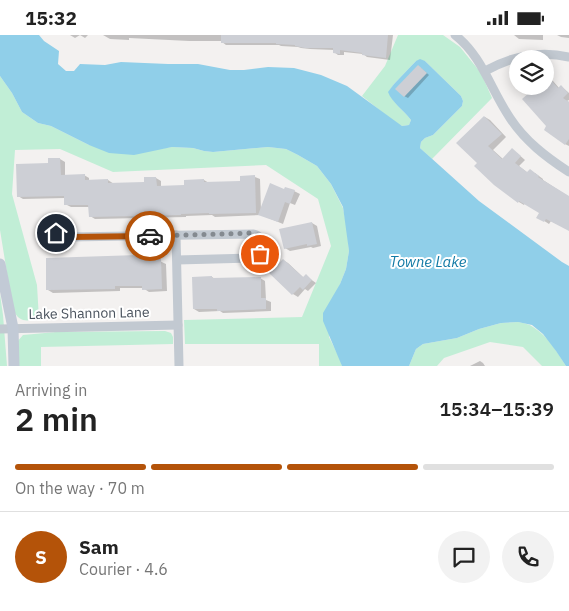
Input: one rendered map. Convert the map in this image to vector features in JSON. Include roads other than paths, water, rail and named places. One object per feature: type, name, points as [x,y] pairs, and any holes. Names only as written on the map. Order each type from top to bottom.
[{"type":"main road","points":[[0,264],[13,328],[14,366]]},
{"type":"street","points":[[458,36],[485,71],[510,118],[525,138],[545,156],[569,172]]},
{"type":"street","points":[[485,71],[525,55],[542,54],[569,57]]},
{"type":"street","points":[[43,228],[69,237],[253,233],[260,238],[263,246],[260,254],[252,258],[177,260]]},
{"type":"street","points":[[176,235],[179,366]]},
{"type":"street","name":"Lake Shannon Lane","points":[[0,329],[178,325]]},
{"type":"water","name":"Towne Lake","points":[[0,35],[39,35],[44,41],[59,51],[58,64],[66,71],[74,71],[80,64],[105,65],[121,62],[198,64],[230,70],[268,67],[294,68],[321,75],[347,86],[402,126],[409,125],[411,120],[392,100],[388,92],[416,61],[420,59],[425,61],[461,96],[463,101],[462,106],[433,135],[421,142],[420,148],[479,201],[569,266],[569,366],[566,366],[543,334],[532,325],[518,322],[501,323],[457,338],[423,344],[416,349],[409,366],[342,366],[323,321],[323,313],[340,284],[346,269],[349,251],[343,207],[331,184],[317,166],[286,149],[268,147],[213,152],[193,148],[172,147],[134,155],[109,153],[89,145],[51,126],[38,123],[22,112],[0,76]]}]
